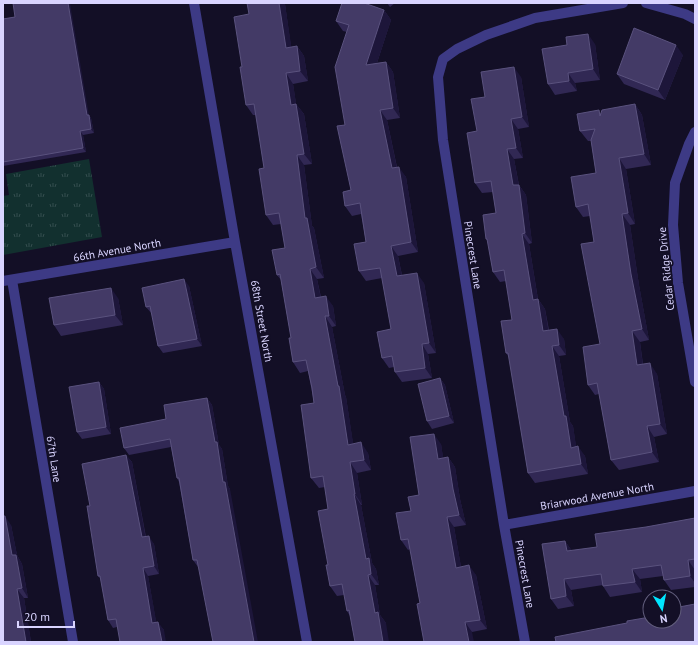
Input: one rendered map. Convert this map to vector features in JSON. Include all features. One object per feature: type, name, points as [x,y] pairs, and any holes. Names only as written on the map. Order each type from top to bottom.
[{"type":"street","name":"68th Street North","points":[[194,3],[235,242],[307,642]]},
{"type":"street","name":"Pinecrest Lane","points":[[525,642],[504,525],[443,140],[438,78],[443,59],[457,49],[486,35],[535,18],[623,3]]},
{"type":"street","points":[[646,3],[685,14],[695,20]]},
{"type":"street","name":"Cedar Ridge Drive","points":[[695,132],[688,144],[675,183],[673,225],[678,283],[695,382]]},
{"type":"street","name":"66th Avenue North","points":[[8,280],[235,242]]},
{"type":"street","name":"67th Lane","points":[[8,280],[72,642]]},
{"type":"street","name":"Briarwood Avenue North","points":[[504,525],[695,491]]},
{"type":"green space","points":[[89,159],[102,237],[3,255],[3,196],[9,195],[6,174]]},
{"type":"building","points":[[13,3],[68,3],[87,115],[89,115],[91,129],[80,131],[83,148],[3,162],[3,19],[15,17]]},
{"type":"building","points":[[247,3],[279,3],[286,48],[297,46],[300,71],[286,73],[291,105],[296,104],[304,154],[297,155],[305,218],[307,218],[316,267],[310,269],[315,298],[326,296],[329,316],[325,316],[339,386],[348,445],[361,442],[364,460],[350,462],[354,494],[366,559],[369,558],[371,574],[368,575],[375,613],[378,612],[383,642],[355,642],[342,584],[330,586],[326,565],[328,565],[318,511],[328,509],[323,476],[311,478],[301,405],[314,403],[312,388],[306,360],[293,362],[289,338],[291,338],[280,274],[277,275],[272,250],[285,248],[279,213],[266,215],[259,169],[264,168],[254,104],[246,105],[240,67],[242,67],[234,17],[249,14]]},
{"type":"building","points":[[342,3],[364,3],[384,10],[366,65],[386,62],[393,108],[380,110],[392,168],[399,167],[411,242],[391,246],[397,276],[417,273],[429,343],[422,344],[425,368],[395,372],[392,356],[382,358],[377,332],[391,329],[380,268],[359,271],[354,244],[366,242],[360,203],[345,206],[343,192],[351,190],[337,126],[345,125],[335,67],[349,25],[336,21]]},
{"type":"building","points":[[634,28],[676,45],[658,90],[617,74]]},
{"type":"building","points":[[588,34],[593,69],[568,73],[569,81],[548,84],[542,49],[567,45],[566,37]]},
{"type":"building","points":[[514,67],[522,117],[511,119],[516,148],[507,149],[513,185],[519,185],[525,233],[522,234],[533,300],[538,299],[543,331],[557,329],[559,345],[552,346],[564,416],[566,416],[571,448],[578,446],[581,464],[528,473],[508,353],[506,353],[501,321],[512,320],[504,270],[493,272],[486,239],[483,215],[496,213],[491,181],[475,183],[467,133],[477,131],[471,99],[485,97],[481,72]]},
{"type":"building","points":[[635,104],[644,154],[619,158],[628,213],[622,214],[631,274],[642,329],[632,331],[637,365],[650,363],[660,424],[647,426],[652,452],[611,460],[597,383],[588,385],[583,347],[600,344],[581,244],[594,242],[588,204],[576,207],[571,177],[596,173],[591,140],[595,129],[580,131],[577,114],[599,110],[600,116],[602,110]]},
{"type":"building","points":[[184,279],[197,339],[158,346],[150,306],[146,307],[142,288]]},
{"type":"building","points":[[111,288],[115,315],[54,325],[49,298]]},
{"type":"building","points":[[440,378],[449,416],[427,421],[418,384]]},
{"type":"building","points":[[99,382],[106,427],[77,432],[69,387]]},
{"type":"building","points":[[207,398],[215,442],[217,442],[223,482],[225,482],[254,642],[213,642],[197,560],[193,560],[179,478],[177,478],[170,439],[124,448],[120,428],[166,419],[164,405]]},
{"type":"building","points":[[434,434],[438,459],[448,457],[459,515],[447,517],[456,568],[469,565],[480,620],[465,622],[469,642],[424,642],[417,604],[420,603],[408,539],[401,540],[396,513],[411,511],[408,497],[419,495],[410,437]]},
{"type":"building","points":[[126,455],[142,537],[149,536],[154,566],[143,568],[152,623],[158,622],[162,642],[120,642],[116,619],[108,620],[100,576],[98,576],[87,506],[90,506],[82,464]]},
{"type":"building","points":[[3,516],[5,516],[12,555],[16,555],[22,588],[17,589],[26,642],[3,642]]},
{"type":"building","points":[[695,518],[695,559],[688,560],[690,576],[664,580],[661,565],[632,569],[635,582],[603,586],[601,574],[564,579],[566,596],[551,599],[542,544],[565,541],[567,551],[597,547],[595,534]]},
{"type":"building","points":[[695,604],[695,642],[556,642],[555,637],[627,623],[627,621],[642,618],[642,629],[682,629],[682,606]]}]
